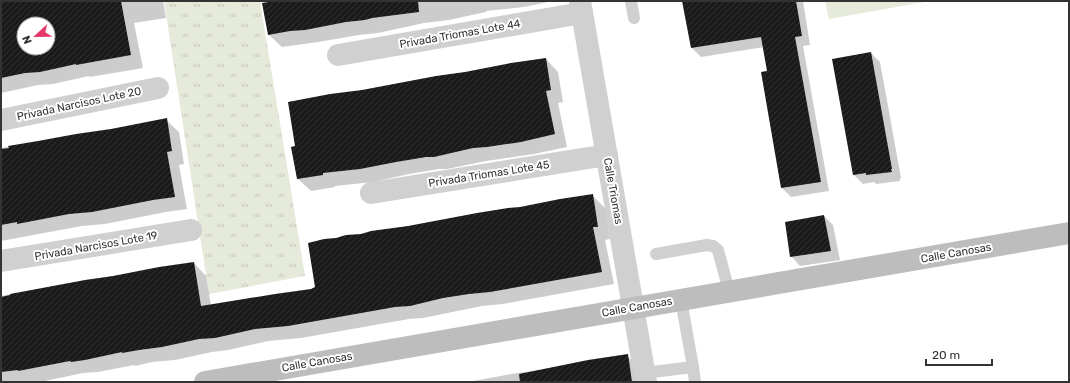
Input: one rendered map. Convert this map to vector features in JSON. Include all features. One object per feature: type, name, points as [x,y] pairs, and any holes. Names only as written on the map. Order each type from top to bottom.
[{"type":"street","name":"Privada Triomas Lote 44","points":[[338,55],[581,7]]},
{"type":"street","name":"Calle Triomas","points":[[581,7],[645,378]]},
{"type":"street","name":"Privada Narcisos Lote 20","points":[[1,120],[158,88]]},
{"type":"street","name":"Privada Triomas Lote 45","points":[[371,193],[607,155]]},
{"type":"street","name":"Privada Narcisos Lote 19","points":[[1,261],[191,230]]},
{"type":"street","name":"Calle Canosas","points":[[205,382],[1069,233]]},
{"type":"lane","points":[[631,1],[634,18]]},
{"type":"lane","points":[[656,254],[707,244],[713,246],[718,250],[729,291]]},
{"type":"lane","points":[[680,300],[695,382]]},
{"type":"lane","points":[[645,378],[693,367]]},
{"type":"green space","points":[[164,1],[260,1],[305,276],[209,294]]},
{"type":"green space","points":[[825,1],[930,1],[829,19]]},
{"type":"building","points":[[1,1],[121,1],[131,55],[76,64],[40,72],[25,73],[1,78]]},
{"type":"building","points":[[274,1],[418,1],[419,12],[268,35],[262,3]]},
{"type":"building","points":[[682,1],[796,1],[802,36],[795,37],[821,182],[781,188],[761,72],[767,71],[761,37],[691,48]]},
{"type":"building","points":[[871,52],[892,172],[853,175],[832,59]]},
{"type":"building","points":[[546,58],[551,90],[546,91],[555,134],[521,142],[473,148],[434,157],[426,157],[360,169],[323,173],[323,175],[297,179],[291,147],[295,146],[288,102]]},
{"type":"building","points":[[167,118],[172,151],[167,152],[175,197],[92,212],[69,214],[17,224],[17,222],[1,225],[1,149],[9,148],[8,146]]},
{"type":"building","points":[[593,194],[598,227],[593,227],[602,272],[490,292],[443,298],[410,306],[395,307],[288,326],[255,329],[215,338],[199,339],[162,347],[122,352],[85,360],[70,361],[18,371],[1,372],[1,297],[10,294],[194,262],[201,306],[311,289],[315,287],[308,243],[346,235],[361,234],[371,231]]},
{"type":"building","points":[[824,215],[831,251],[790,257],[785,222]]},
{"type":"building","points":[[628,354],[632,382],[520,382],[519,374],[588,360]]}]
